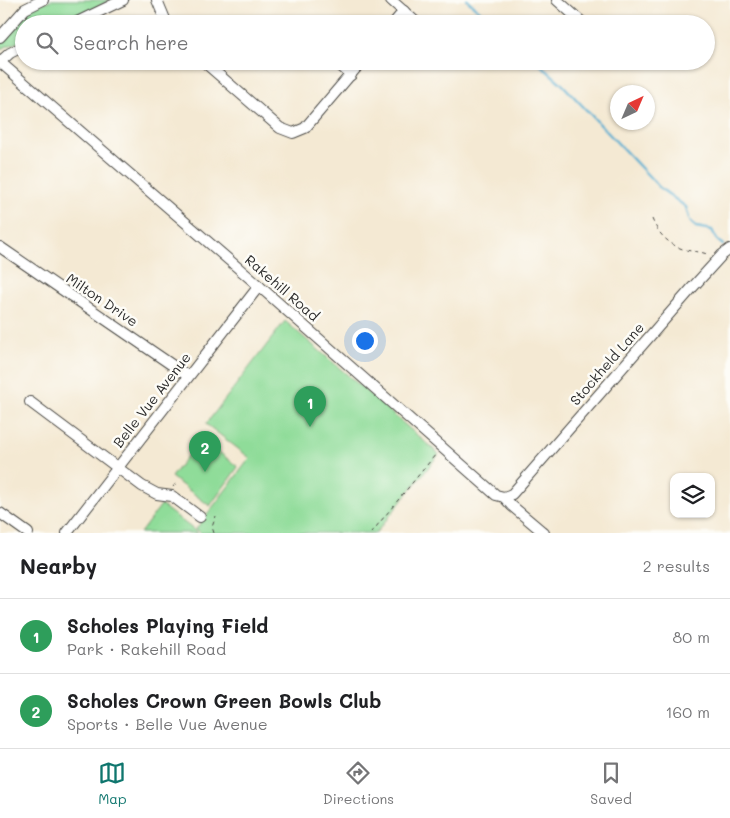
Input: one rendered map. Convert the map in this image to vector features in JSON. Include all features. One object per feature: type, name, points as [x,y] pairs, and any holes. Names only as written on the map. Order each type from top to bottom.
[{"type":"street","points":[[20,15],[25,9],[43,0]]},
{"type":"street","points":[[92,15],[124,0]]},
{"type":"street","points":[[157,0],[163,15]]},
{"type":"street","points":[[390,0],[408,15]]},
{"type":"street","points":[[557,0],[574,15]]},
{"type":"street","points":[[401,15],[404,11]]},
{"type":"street","points":[[0,37],[15,20]]},
{"type":"street","points":[[0,62],[15,50]]},
{"type":"street","name":"Rakehill Road","points":[[0,62],[259,286],[441,448],[496,495],[504,497],[544,533]]},
{"type":"street","points":[[213,70],[280,128],[293,132],[305,128],[355,70]]},
{"type":"street","points":[[346,70],[351,75]]},
{"type":"street","name":"Milton Drive","points":[[0,247],[188,376]]},
{"type":"street","name":"Stockheld Lane","points":[[504,497],[512,494],[692,288],[730,249]]},
{"type":"street","name":"Belle Vue Avenue","points":[[67,533],[259,286]]},
{"type":"street","points":[[30,402],[152,492],[172,496],[200,517]]},
{"type":"street","points":[[0,513],[28,533]]},
{"type":"path","points":[[652,219],[661,235],[671,243],[688,250],[707,254],[718,260]]},
{"type":"path","points":[[371,533],[441,448]]},
{"type":"path","points":[[214,533],[212,528],[216,516]]},
{"type":"green space","points":[[51,0],[111,0],[80,15],[25,15],[33,6]]},
{"type":"green space","points":[[15,25],[15,43],[0,49],[0,41]]},
{"type":"green space","points":[[285,321],[439,454],[376,533],[201,533],[196,529],[250,458],[206,424]]},
{"type":"green space","points":[[201,438],[238,467],[210,506],[171,477]]},
{"type":"green space","points":[[161,505],[198,533],[140,533]]},
{"type":"waterway","points":[[467,0],[484,15]]},
{"type":"waterway","points":[[546,70],[561,83],[660,188],[686,207],[689,218]]},
{"type":"waterway","points":[[690,221],[696,227],[712,230],[717,240],[723,245]]},
{"type":"place","name":"Scholes Playing Field","points":[[310,427]]},
{"type":"place","name":"Scholes Crown Green Bowls Club","points":[[205,472]]}]
